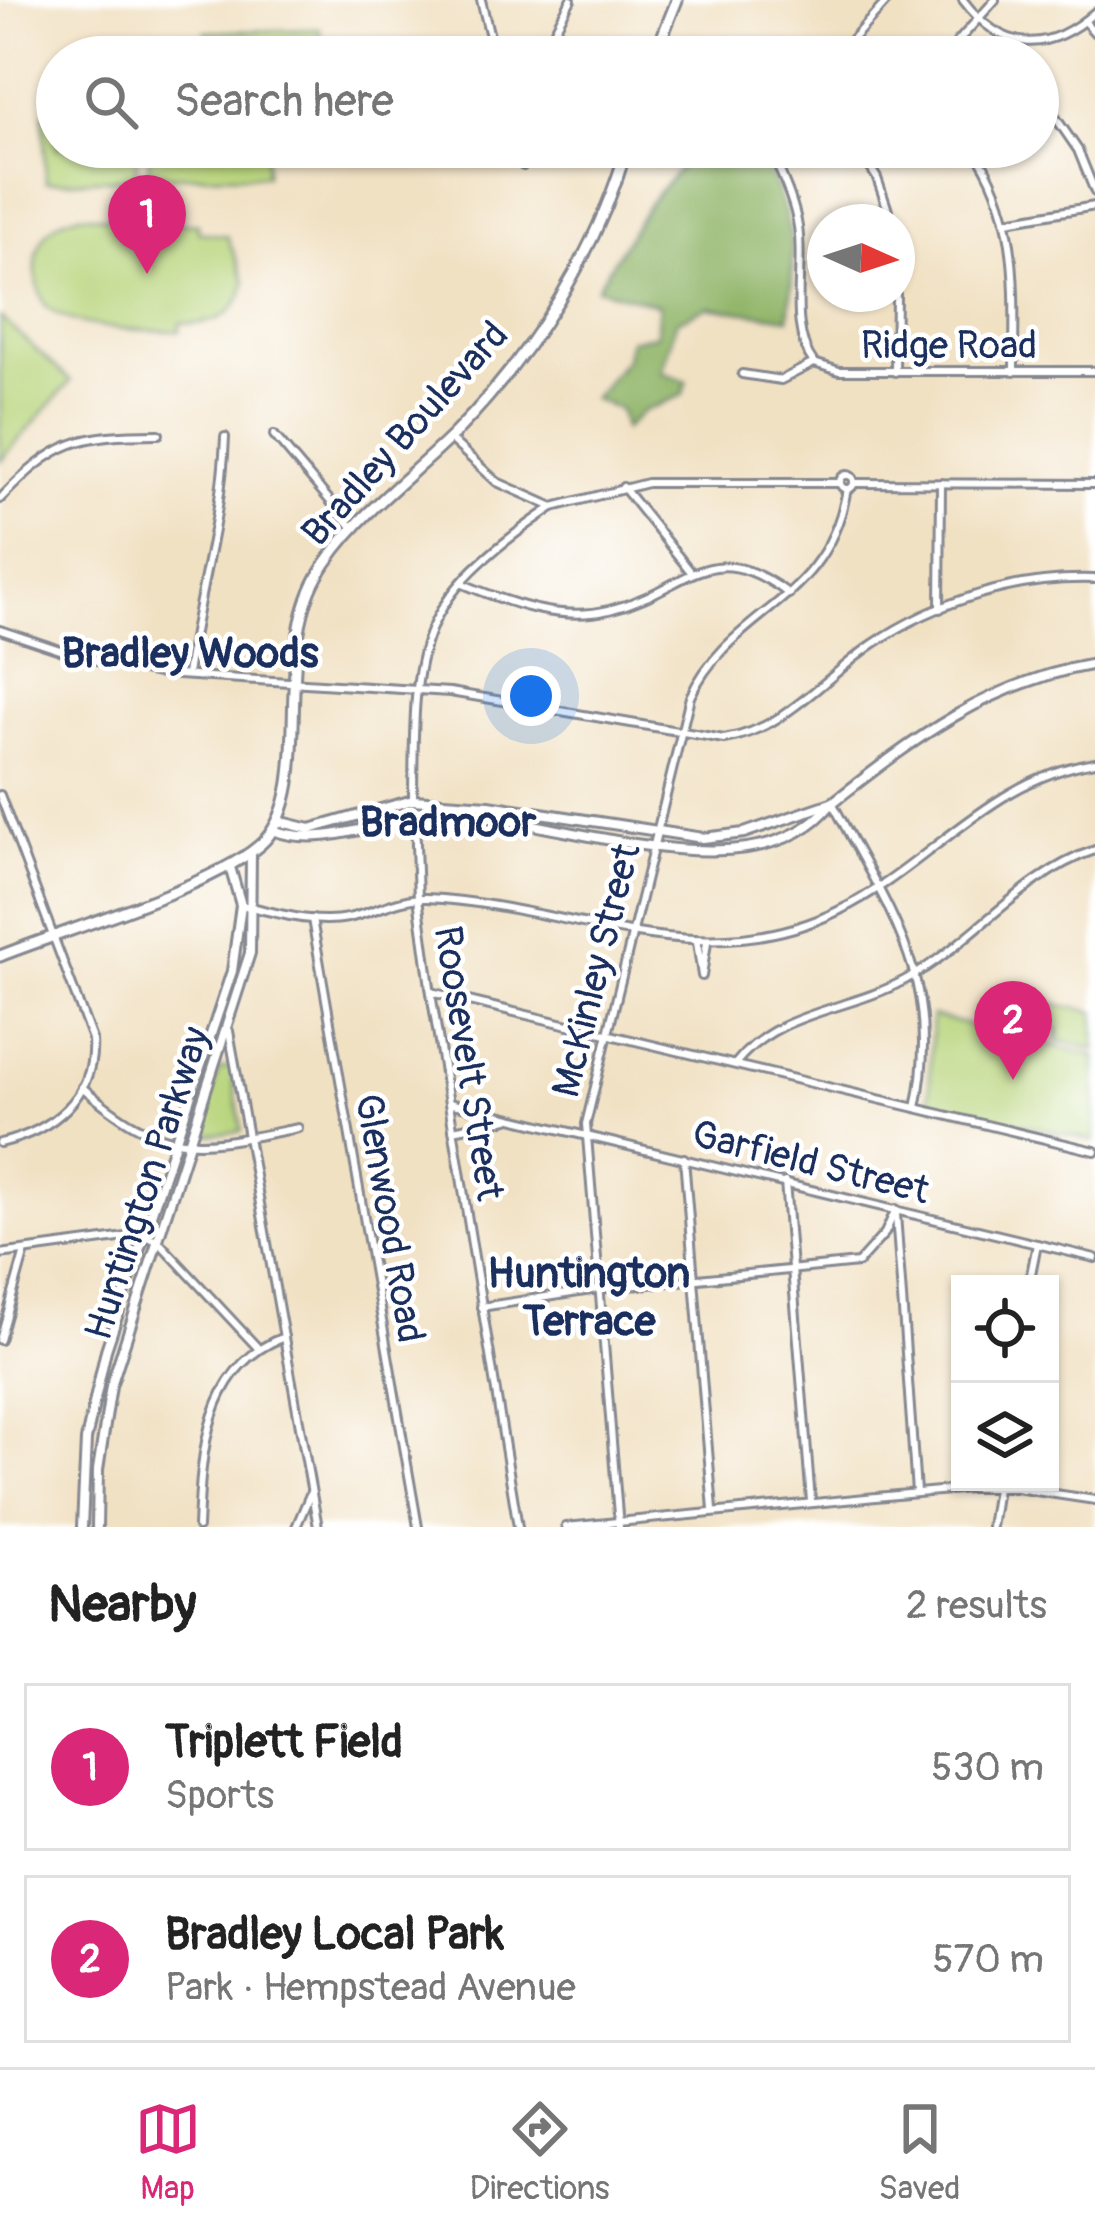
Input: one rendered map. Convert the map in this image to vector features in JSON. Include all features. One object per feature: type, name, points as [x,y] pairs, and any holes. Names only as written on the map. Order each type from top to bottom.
[{"type":"main road","points":[[662,36],[677,0]]},
{"type":"main road","name":"Bradley Boulevard","points":[[275,825],[291,775],[291,678],[305,603],[327,561],[498,382],[577,269],[621,168]]},
{"type":"main road","points":[[0,956],[234,866],[275,825]]},
{"type":"street","points":[[481,0],[490,36]]},
{"type":"street","points":[[551,36],[571,0]]},
{"type":"street","points":[[855,36],[888,0]]},
{"type":"street","points":[[963,0],[1001,36]]},
{"type":"street","points":[[964,36],[994,0]]},
{"type":"street","points":[[1059,37],[1095,11]]},
{"type":"street","points":[[1084,21],[1095,33]]},
{"type":"street","points":[[1059,122],[1078,150],[1095,192]]},
{"type":"street","name":"Ridge Road","points":[[778,168],[797,220],[803,266],[799,334],[814,363],[839,371],[1095,371]]},
{"type":"street","points":[[871,168],[886,204]]},
{"type":"street","points":[[985,168],[1007,221],[1014,266],[1014,372]]},
{"type":"street","points":[[1007,221],[1095,206]]},
{"type":"street","points":[[896,312],[896,372]]},
{"type":"street","points":[[742,374],[781,380],[814,363]]},
{"type":"street","points":[[0,499],[57,446],[99,434],[159,434]]},
{"type":"street","points":[[274,435],[353,529]]},
{"type":"street","points":[[187,675],[196,613],[219,525],[225,437]]},
{"type":"street","points":[[449,438],[497,482],[554,507]]},
{"type":"street","points":[[940,609],[941,483]]},
{"type":"street","points":[[415,818],[415,688],[427,631],[496,549],[554,507],[622,487],[1095,484]]},
{"type":"street","name":"McKinley Street","points":[[619,1523],[586,1135],[608,1034],[690,697],[708,665],[790,595],[831,548],[847,485]]},
{"type":"street","points":[[622,487],[691,572]]},
{"type":"street","points":[[463,584],[533,609],[581,614],[630,603],[691,572],[736,565],[754,569],[790,595]]},
{"type":"street","points":[[0,630],[81,657],[187,675],[415,688],[724,739],[760,729],[874,644],[940,609],[1030,583],[1095,579]]},
{"type":"street","points":[[275,825],[310,829],[413,803],[489,805],[657,834],[703,838],[744,833],[832,802],[958,710],[1018,683],[1095,664]]},
{"type":"street","points":[[241,905],[313,919],[347,918],[418,898],[697,943],[792,929],[877,889],[1016,788],[1095,762]]},
{"type":"street","points":[[0,795],[92,1039],[94,1058],[82,1087],[48,1127],[0,1143]]},
{"type":"street","points":[[275,825],[314,841],[415,818],[486,817],[703,852],[747,846],[821,818],[832,802]]},
{"type":"street","points":[[832,802],[916,974],[926,1038],[916,1108]]},
{"type":"street","points":[[413,803],[415,818]]},
{"type":"street","name":"Roosevelt Street","points":[[415,818],[418,898],[430,992],[518,1527]]},
{"type":"street","points":[[0,835],[14,830]]},
{"type":"street","points":[[734,1064],[774,1026],[865,998],[916,974],[1047,874],[1095,850]]},
{"type":"street","name":"Huntington Parkway","points":[[97,1527],[98,1470],[111,1386],[229,1031],[250,953],[255,908],[251,853]]},
{"type":"street","points":[[234,866],[253,884]]},
{"type":"street","name":"Huntington Parkway","points":[[82,1527],[90,1414],[142,1235],[232,971],[241,905],[234,866]]},
{"type":"street","name":"Glenwood Road","points":[[313,919],[418,1527]]},
{"type":"street","points":[[697,943],[702,976],[707,942]]},
{"type":"street","points":[[430,992],[1095,1151]]},
{"type":"street","points":[[214,1027],[229,1031],[319,1527]]},
{"type":"street","points":[[82,1087],[128,1126],[175,1143],[190,1145],[298,1129]]},
{"type":"street","name":"Garfield Street","points":[[448,1103],[1095,1258]]},
{"type":"street","name":"Garfield Street","points":[[453,1130],[515,1118]]},
{"type":"street","points":[[684,1158],[713,1510]]},
{"type":"street","points":[[784,1182],[811,1502]]},
{"type":"street","points":[[481,1307],[598,1288],[858,1263],[885,1233],[896,1209]]},
{"type":"street","points":[[896,1209],[916,1492]]},
{"type":"street","points":[[0,1254],[142,1235],[158,1241],[257,1347]]},
{"type":"street","points":[[1031,1275],[1037,1244]]},
{"type":"street","points":[[0,1340],[25,1250]]},
{"type":"street","points":[[198,1527],[206,1428],[218,1397],[257,1347],[285,1337]]},
{"type":"street","points":[[566,1527],[951,1489]]},
{"type":"street","points":[[991,1527],[996,1491]]},
{"type":"street","points":[[1036,1491],[1095,1500]]},
{"type":"street","points":[[296,1527],[311,1492]]},
{"type":"green space","points":[[320,29],[320,36],[206,36],[206,32]]},
{"type":"green space","points":[[45,168],[137,168],[137,178],[46,182]]},
{"type":"green space","points":[[149,168],[266,168],[266,175],[149,176]]},
{"type":"green space","points":[[680,168],[768,168],[789,230],[789,318],[708,307],[677,321],[661,372],[687,381],[683,395],[644,411],[624,429],[620,409],[593,399],[625,360],[630,340],[656,335],[659,305],[597,288],[648,205]]},
{"type":"green space","points":[[125,208],[175,211],[175,223],[198,224],[198,232],[227,236],[245,281],[231,310],[203,323],[180,323],[179,331],[92,325],[46,306],[36,267],[49,230],[80,215],[123,220]]},
{"type":"green space","points":[[0,317],[71,381],[0,461]]},
{"type":"green space","points":[[1050,1003],[1095,1012],[1095,1049],[1057,1040],[1059,1029],[1045,1025]]},
{"type":"green space","points":[[932,1016],[1095,1056],[1095,1141],[929,1103]]},
{"type":"green space","points":[[231,1067],[242,1131],[199,1136],[219,1069]]},
{"type":"place","name":"Triplett Field","points":[[147,274]]},
{"type":"place","name":"Bradley Local Park","points":[[1013,1080]]},
{"type":"district","name":"Bradley Woods","points":[[190,652]]},
{"type":"district","name":"Bradmoor","points":[[448,821]]},
{"type":"district","name":"Huntington Terrace","points":[[589,1296]]}]
